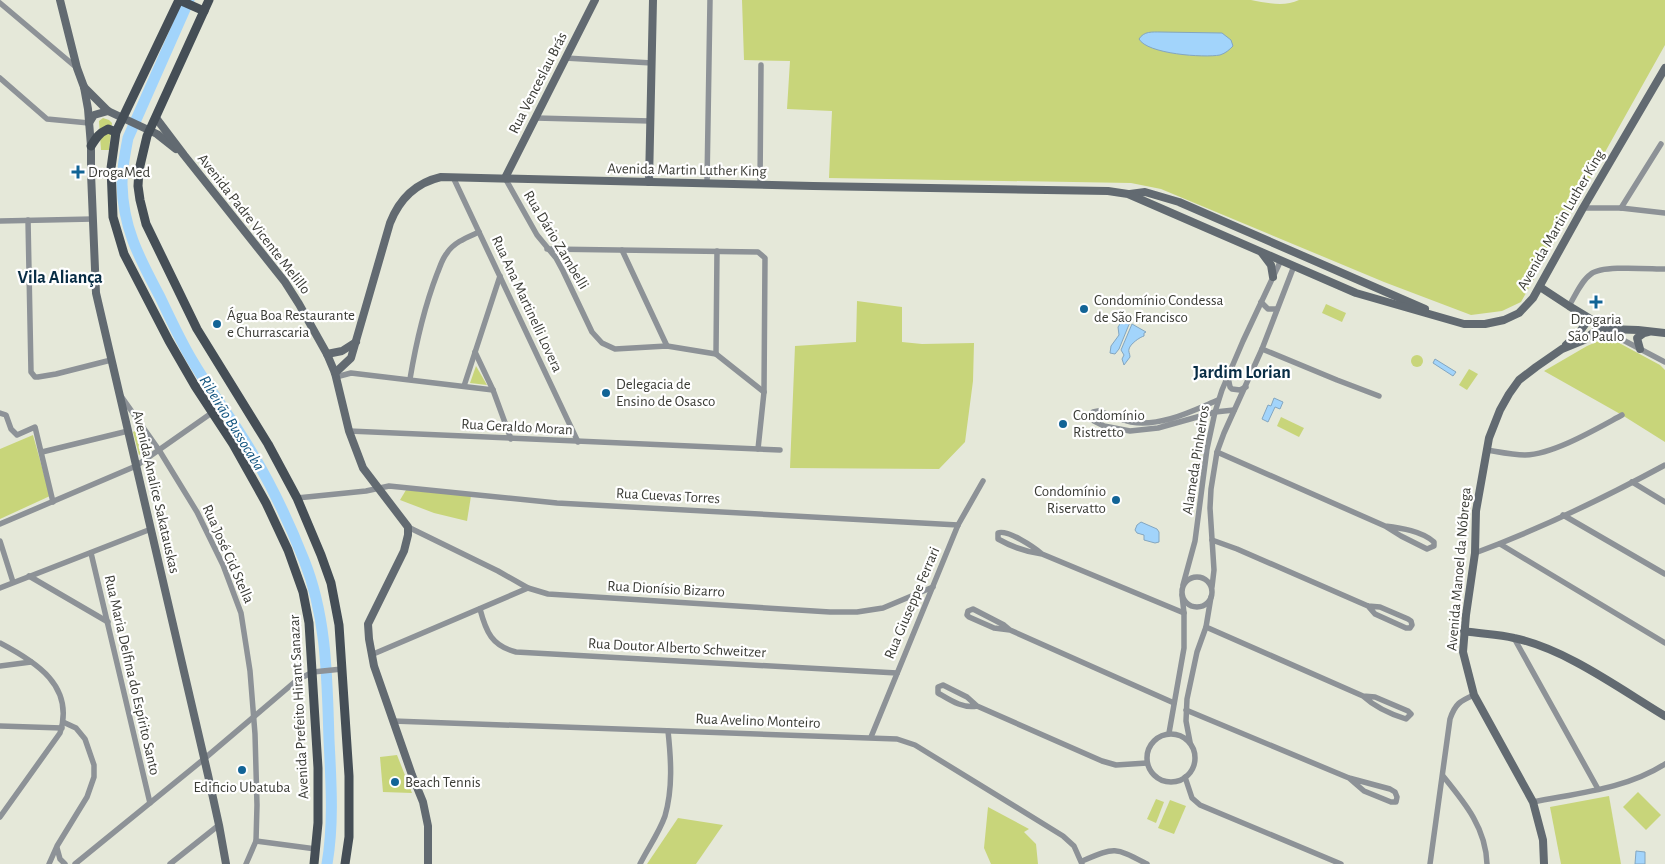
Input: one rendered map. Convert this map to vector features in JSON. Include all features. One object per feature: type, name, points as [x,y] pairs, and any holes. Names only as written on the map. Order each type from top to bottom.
[{"type":"main road","points":[[60,0],[77,68],[84,87]]},
{"type":"main road","points":[[180,0],[201,10]]},
{"type":"main road","name":"Avenida Prefeito Hirant Sanazar","points":[[180,0],[124,119],[116,132],[111,168],[113,217],[124,254],[169,341],[195,386],[233,444],[266,504],[288,550],[305,598],[315,672],[319,793],[314,864]]},
{"type":"main road","points":[[209,0],[201,10],[147,136],[138,186],[142,214],[197,329],[268,444],[297,498],[331,583],[339,625],[338,670],[349,776],[349,837],[345,864]]},
{"type":"main road","name":"Rua Venceslau Brás","points":[[505,178],[595,0]]},
{"type":"main road","points":[[649,182],[653,0]]},
{"type":"main road","name":"Avenida Martin Luther King","points":[[1128,194],[1356,293],[1464,324],[1485,324],[1504,320],[1519,313],[1533,298],[1665,68]]},
{"type":"main road","name":"Avenida Padre Vicente Melillo","points":[[84,87],[108,111],[150,130],[184,155]]},
{"type":"main road","name":"Avenida Analice Sakatauskas","points":[[84,87],[91,146],[96,293],[204,759],[226,864]]},
{"type":"main road","points":[[89,123],[94,116],[108,111]]},
{"type":"main road","name":"Avenida Padre Vicente Melillo","points":[[156,118],[285,282],[300,304],[336,375],[350,431],[363,468],[408,527]]},
{"type":"main road","points":[[91,146],[102,132],[108,130],[116,132]]},
{"type":"main road","name":"Avenida Martin Luther King","points":[[336,375],[351,358],[390,223],[398,206],[410,193],[425,182],[441,177],[1108,191],[1128,194],[1144,192],[1173,200],[1441,317]]},
{"type":"main road","points":[[1172,214],[1165,205],[1167,201],[1173,200]]},
{"type":"main road","points":[[1258,250],[1269,261],[1273,277]]},
{"type":"main road","points":[[1281,260],[1293,253],[1294,266]]},
{"type":"main road","points":[[1540,287],[1605,327],[1665,333]]},
{"type":"main road","name":"Avenida Manoel da Nóbrega","points":[[1544,864],[1543,840],[1533,802],[1474,695],[1463,652],[1464,631],[1475,553],[1476,511],[1488,438],[1500,410],[1519,380],[1562,350],[1578,334],[1589,318]]},
{"type":"main road","name":"Avenida Manoel da Nóbrega","points":[[1562,350],[1584,340],[1605,327]]},
{"type":"main road","points":[[1640,350],[1637,338],[1644,333],[1650,332]]},
{"type":"main road","points":[[327,354],[342,351],[356,342]]},
{"type":"main road","points":[[408,527],[404,551],[368,624],[371,655],[423,802],[428,826],[428,864]]},
{"type":"main road","points":[[1464,631],[1514,638],[1560,655],[1665,716]]},
{"type":"street","points":[[707,183],[710,0]]},
{"type":"street","points":[[0,4],[77,68]]},
{"type":"street","points":[[565,58],[652,63]]},
{"type":"street","points":[[760,185],[761,65]]},
{"type":"street","points":[[0,78],[47,119],[89,123]]},
{"type":"street","points":[[536,118],[650,120]]},
{"type":"street","points":[[1621,208],[1660,144]]},
{"type":"street","name":"Rua Ana Martinelli Lovera","points":[[453,177],[578,442]]},
{"type":"street","name":"Rua Dário Zambelli","points":[[505,178],[537,234],[563,271],[592,332],[602,343],[615,349],[667,346],[716,354],[764,392]]},
{"type":"street","points":[[1583,208],[1621,208],[1665,213]]},
{"type":"street","points":[[0,221],[93,218]]},
{"type":"street","points":[[28,220],[31,372],[35,377],[38,377],[111,360]]},
{"type":"street","points":[[410,379],[418,337],[432,287],[442,261],[453,246],[479,232]]},
{"type":"street","points":[[548,248],[758,252],[765,258],[764,392],[758,449]]},
{"type":"street","points":[[622,250],[667,346]]},
{"type":"street","points":[[716,354],[717,252]]},
{"type":"street","name":"Alameda Pinheiros","points":[[1183,585],[1195,541],[1207,449],[1214,412],[1228,375],[1281,260]]},
{"type":"street","name":"Alameda Pinheiros","points":[[1212,587],[1214,570],[1210,508],[1217,452],[1234,410],[1246,387],[1294,266]]},
{"type":"street","points":[[1569,306],[1584,281],[1592,273],[1603,269],[1665,269]]},
{"type":"street","points":[[464,386],[500,276]]},
{"type":"street","points":[[1261,302],[1268,309],[1277,309]]},
{"type":"street","points":[[1605,327],[1617,337],[1665,362]]},
{"type":"street","points":[[1262,348],[1379,396]]},
{"type":"street","points":[[475,352],[493,390],[511,439]]},
{"type":"street","points":[[336,375],[351,373],[493,390]]},
{"type":"street","points":[[1228,375],[1232,389],[1240,390],[1246,387]]},
{"type":"street","name":"Rua José Cid Stella","points":[[119,392],[159,450],[204,524],[241,614],[254,717],[257,796],[256,841],[246,864]]},
{"type":"street","points":[[1218,400],[1179,416],[1157,422],[1139,423],[1123,420],[1098,411],[1092,414],[1094,421],[1120,430],[1130,431],[1158,428],[1214,412],[1234,410]]},
{"type":"street","points":[[0,524],[136,466],[213,412]]},
{"type":"street","points":[[0,413],[6,415],[11,429],[17,435],[35,428],[53,502]]},
{"type":"street","points":[[1487,450],[1524,455],[1540,454],[1622,416]]},
{"type":"street","points":[[1120,430],[1123,420]]},
{"type":"street","points":[[42,452],[128,431]]},
{"type":"street","name":"Rua Geraldo Moran","points":[[350,431],[780,450]]},
{"type":"street","points":[[1217,452],[1385,526],[1427,549],[1434,546],[1434,542],[1430,539],[1404,528],[1385,526]]},
{"type":"street","points":[[1475,553],[1500,544],[1665,465]]},
{"type":"street","name":"Rua Giuseppe Ferrari","points":[[871,737],[958,525],[983,481]]},
{"type":"street","points":[[1632,482],[1665,502]]},
{"type":"street","name":"Rua Cuevas Torres","points":[[297,498],[378,489],[389,486],[557,503],[958,525]]},
{"type":"street","points":[[1562,515],[1665,574]]},
{"type":"street","name":"Rua Dionísio Bizarro","points":[[408,527],[498,571],[528,588],[548,594],[843,612],[883,608],[933,587]]},
{"type":"street","points":[[0,588],[151,529]]},
{"type":"street","points":[[1042,554],[1032,546],[1004,532],[998,533],[998,539],[1009,545],[1024,551],[1042,554],[1184,613]]},
{"type":"street","points":[[1212,540],[1368,606],[1380,607],[1411,621],[1412,625],[1410,628],[1406,628],[1375,614],[1368,606]]},
{"type":"street","points":[[0,541],[13,582]]},
{"type":"street","points":[[1500,544],[1665,643]]},
{"type":"street","name":"Rua Maria Delfina do Espírito Santo","points":[[91,553],[150,803]]},
{"type":"street","points":[[29,576],[108,622]]},
{"type":"street","points":[[1168,734],[1184,648],[1183,585],[1195,576],[1206,579],[1212,587],[1206,627],[1197,652],[1188,690],[1186,721],[1190,742],[1194,749],[1194,765],[1191,772],[1178,781],[1162,781],[1155,777],[1150,771],[1146,755],[1154,740],[1160,736],[1176,734],[1190,742]]},
{"type":"street","points":[[371,655],[528,588]]},
{"type":"street","points":[[1182,595],[1187,603],[1196,607],[1205,604],[1211,597]]},
{"type":"street","points":[[1010,630],[998,629],[974,619],[967,615],[968,611],[973,609],[1010,630],[1174,703]]},
{"type":"street","name":"Rua Doutor Alberto Schweitzer","points":[[480,610],[490,637],[506,649],[516,652],[897,673]]},
{"type":"street","points":[[1206,627],[1363,696],[1374,705],[1400,717],[1406,719],[1410,717],[1411,714],[1408,711],[1376,696],[1363,696]]},
{"type":"street","points":[[1514,638],[1598,789]]},
{"type":"street","points":[[0,817],[49,751],[60,733],[63,725],[64,708],[58,688],[50,677],[31,662],[1,644]]},
{"type":"street","points":[[0,666],[31,662]]},
{"type":"street","points":[[75,864],[297,680],[315,672],[338,670]]},
{"type":"street","points":[[978,706],[968,707],[947,698],[938,693],[938,687],[943,685],[967,697],[978,706],[1109,763],[1122,765],[1147,763]]},
{"type":"street","points":[[1430,864],[1450,719],[1455,707],[1464,699],[1474,695]]},
{"type":"street","points":[[1186,710],[1349,778],[1390,789],[1395,792],[1396,802],[1391,802],[1364,791],[1349,778]]},
{"type":"street","name":"Rua Avelino Monteiro","points":[[393,721],[897,739],[915,745],[1064,836],[1074,846],[1082,862]]},
{"type":"street","points":[[0,726],[63,725],[76,728],[85,739],[94,765],[94,776],[87,797],[48,864]]},
{"type":"street","points":[[640,864],[660,827],[668,801],[671,781],[668,731]]},
{"type":"street","points":[[1533,802],[1629,782],[1651,773],[1665,764]]},
{"type":"street","points":[[1442,776],[1458,795],[1479,828],[1486,845],[1487,864]]},
{"type":"street","points":[[1185,777],[1192,798],[1200,805],[1341,864]]},
{"type":"street","points":[[170,864],[219,825]]},
{"type":"street","points":[[256,841],[316,849]]},
{"type":"street","points":[[57,846],[58,855],[65,864]]},
{"type":"street","points":[[1082,862],[1110,850],[1119,850],[1147,864]]},
{"type":"green space","points":[[742,0],[1251,0],[1282,4],[1299,0],[1665,0],[1665,45],[1521,302],[1502,311],[1471,315],[1384,282],[1161,189],[1131,183],[829,178],[832,111],[787,109],[790,61],[744,60]]},
{"type":"green space","points":[[103,118],[112,123],[109,150],[101,150],[99,121]]},
{"type":"green space","points":[[857,301],[902,307],[902,342],[922,344],[974,343],[973,381],[965,442],[939,469],[790,468],[795,346],[856,342]]},
{"type":"green space","points":[[1326,304],[1346,313],[1342,322],[1322,313]]},
{"type":"green space","points":[[1608,337],[1660,365],[1665,370],[1665,442],[1622,415],[1544,371],[1587,346]]},
{"type":"green space","points":[[1417,355],[1423,361],[1417,367],[1411,361]]},
{"type":"green space","points":[[476,366],[487,385],[470,383]]},
{"type":"green space","points":[[1469,369],[1478,374],[1467,390],[1459,385]]},
{"type":"green space","points":[[1281,417],[1304,428],[1299,437],[1277,426]]},
{"type":"green space","points":[[135,431],[149,450],[139,455],[133,432]]},
{"type":"green space","points":[[33,435],[50,496],[0,519],[0,449]]},
{"type":"green space","points":[[406,490],[471,496],[467,521],[434,513],[400,500]]},
{"type":"green space","name":"Beach Tennis","points":[[397,755],[412,793],[383,792],[380,757]]},
{"type":"green space","points":[[1638,792],[1661,815],[1646,830],[1623,807]]},
{"type":"green space","points":[[1609,796],[1621,864],[1561,864],[1550,807]]},
{"type":"green space","points":[[1156,799],[1164,802],[1156,823],[1147,819]]},
{"type":"green space","points":[[1170,800],[1186,806],[1174,834],[1158,828]]},
{"type":"green space","points":[[988,807],[1029,829],[1024,832],[1036,844],[1038,864],[991,864],[984,848]]},
{"type":"green space","points":[[678,818],[723,825],[696,864],[647,864]]},
{"type":"water","points":[[1151,32],[1222,33],[1231,40],[1233,46],[1220,55],[1212,56],[1176,54],[1153,48],[1144,44],[1139,39],[1146,33]]},
{"type":"water","points":[[1120,320],[1130,322],[1119,349],[1115,354],[1110,353],[1111,346],[1119,335],[1118,327]]},
{"type":"water","points":[[1132,324],[1146,332],[1144,336],[1135,341],[1130,347],[1130,357],[1124,365],[1122,359],[1124,355],[1121,350]]},
{"type":"water","points":[[1435,359],[1456,372],[1453,376],[1433,363]]},
{"type":"water","points":[[1274,398],[1283,402],[1280,409],[1275,407],[1268,422],[1262,419],[1268,405],[1271,406]]},
{"type":"water","points":[[1141,522],[1157,529],[1159,532],[1159,542],[1155,543],[1144,540],[1144,535],[1137,533],[1135,530]]},
{"type":"water","points":[[1636,851],[1645,852],[1645,864],[1635,864]]},
{"type":"waterway","name":"Ribeirão Bussocaba","points":[[189,0],[128,138],[122,184],[123,200],[129,230],[134,243],[179,337],[266,477],[280,504],[312,582],[321,626],[326,671],[331,802],[331,833],[327,864]]},
{"type":"place","name":"DrogaMed","points":[[78,172]]},
{"type":"place","name":"Drogaria São Paulo","points":[[1596,302]]},
{"type":"place","name":"Condomínio Condessa de São Francisco","points":[[1084,309]]},
{"type":"place","name":"Água Boa Restaurante e Churrascaria","points":[[217,324]]},
{"type":"place","name":"Delegacia de Ensino de Osasco","points":[[606,393]]},
{"type":"place","name":"Condomínio Ristretto","points":[[1063,424]]},
{"type":"place","name":"Condomínio Riservatto","points":[[1116,500]]},
{"type":"place","name":"Edificio Ubatuba","points":[[242,770]]},
{"type":"place","name":"Beach Tennis","points":[[395,782]]},
{"type":"district","name":"Vila Aliança","points":[[60,278]]},
{"type":"district","name":"Jardim Lorian","points":[[1242,373]]}]
